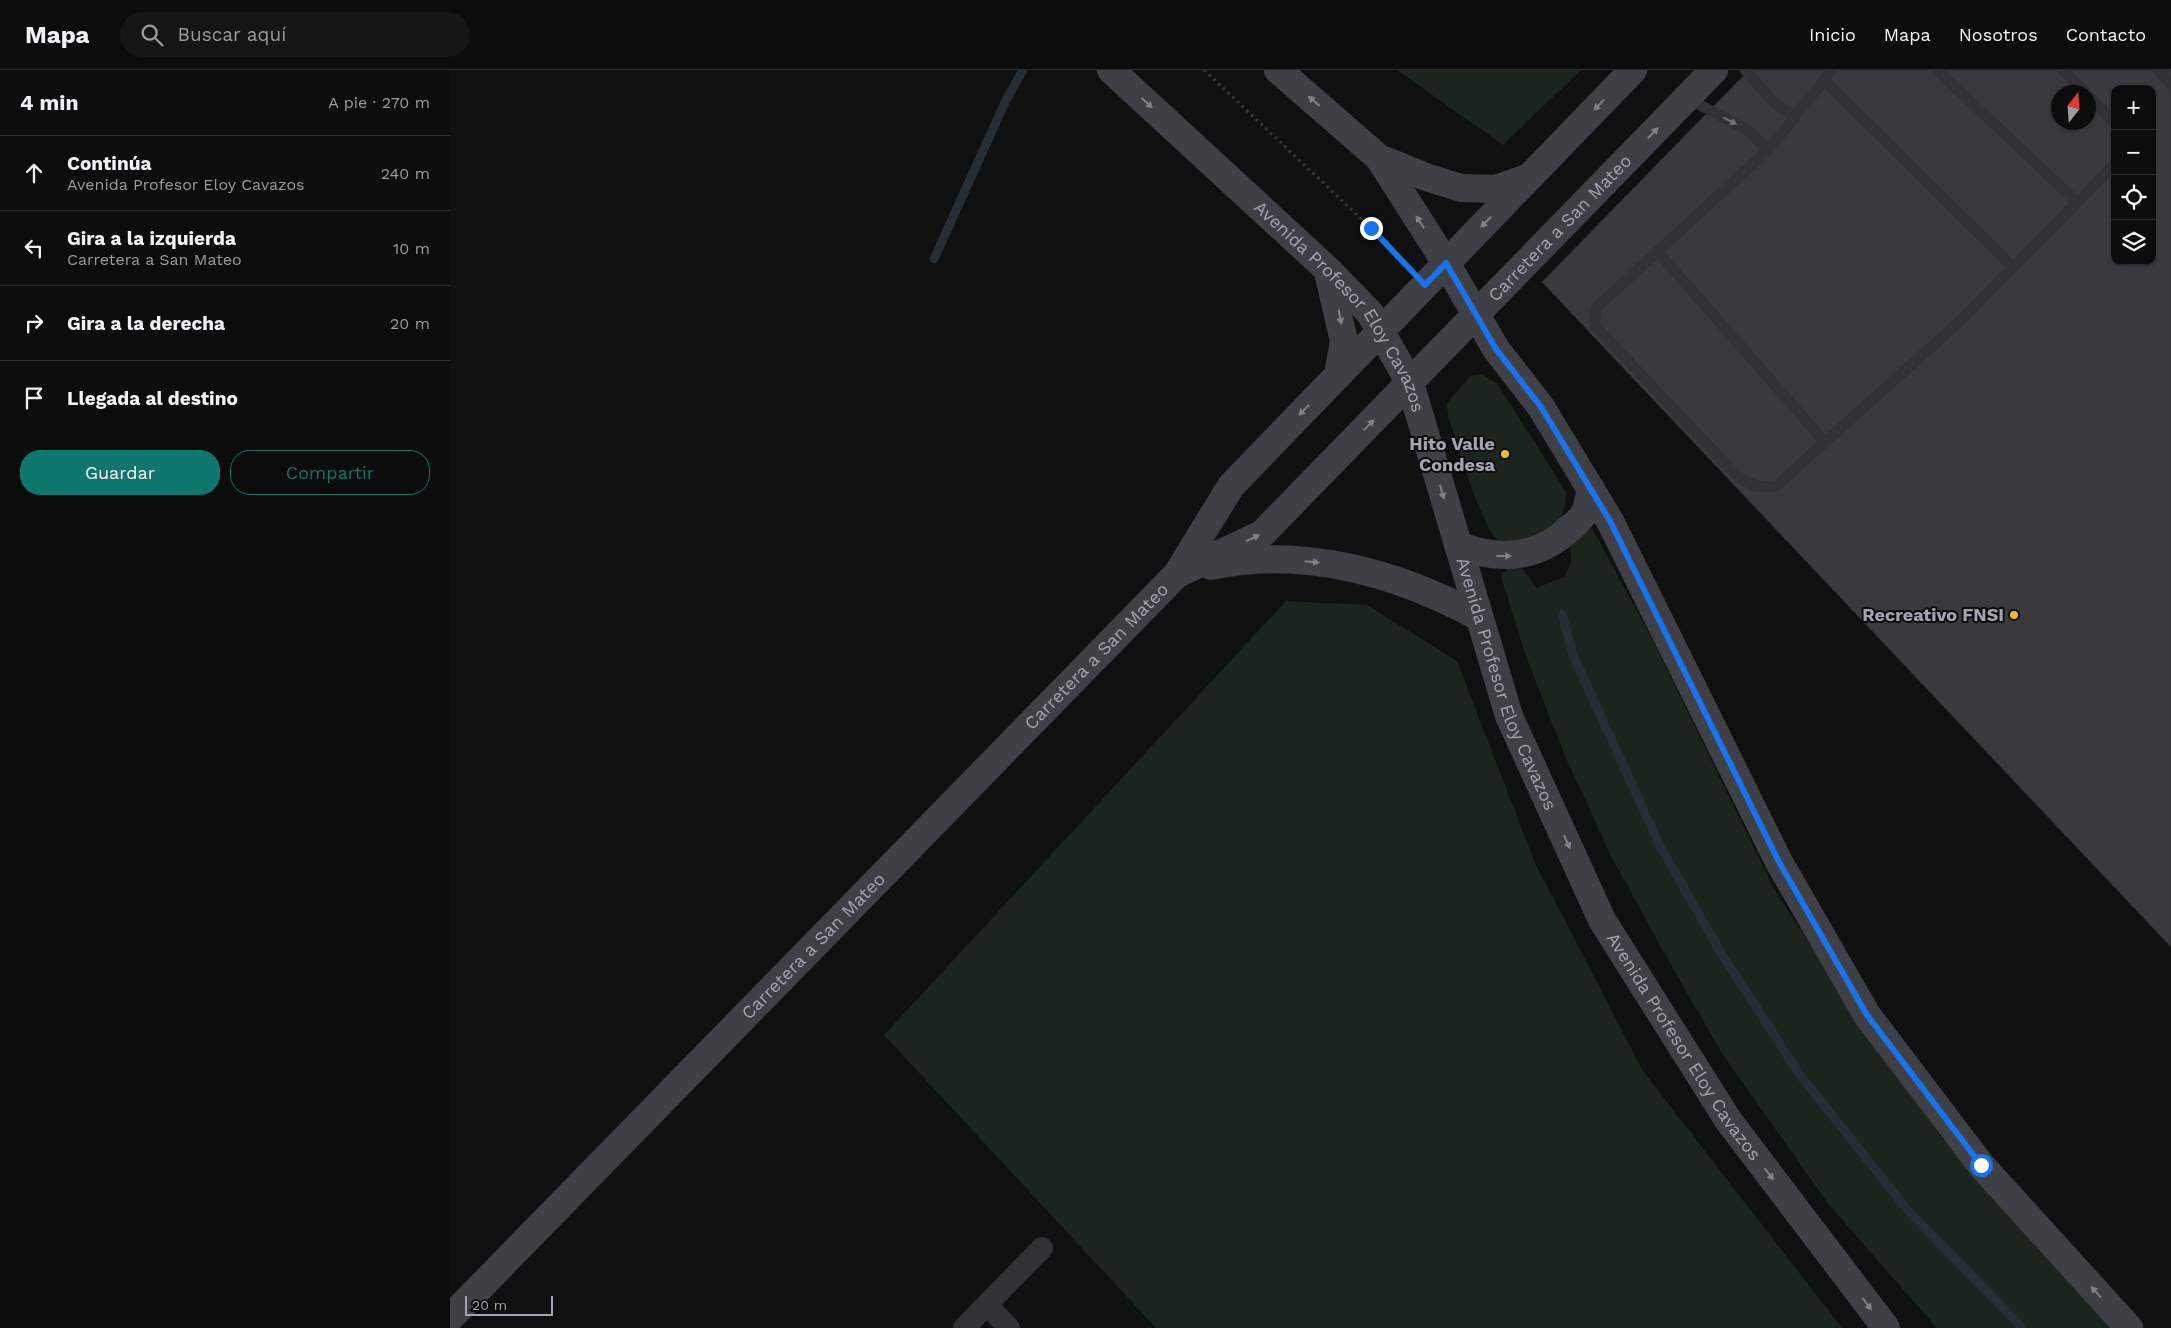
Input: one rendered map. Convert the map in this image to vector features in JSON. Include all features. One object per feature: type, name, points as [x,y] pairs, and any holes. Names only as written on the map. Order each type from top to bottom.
[{"type":"main road","name":"Avenida Profesor Eloy Cavazos","points":[[1111,70],[1328,270],[1370,313],[1410,383],[1478,617],[1509,716],[1602,920],[1728,1120],[1886,1328]]},
{"type":"main road","points":[[1278,70],[1379,158],[1446,263],[1496,349],[1541,407],[1610,521],[1779,862],[1867,1015],[1981,1165],[2129,1328]]},
{"type":"main road","name":"Carretera a San Mateo","points":[[450,1318],[1177,574],[1231,486],[1633,70]]},
{"type":"main road","name":"Carretera a San Mateo","points":[[1177,574],[1262,534],[1410,383],[1475,313],[1714,70]]},
{"type":"main road","points":[[1379,158],[1426,177],[1461,188],[1496,189],[1529,178]]},
{"type":"main road","points":[[1328,270],[1344,341],[1338,375]]},
{"type":"main road","points":[[1458,545],[1475,552],[1494,556],[1512,556],[1531,552],[1548,545],[1562,536],[1585,512],[1591,489]]},
{"type":"main road","points":[[1177,574],[1216,565],[1254,561],[1294,561],[1333,564],[1372,572],[1409,583],[1444,598],[1478,617]]},
{"type":"street","points":[[964,1328],[1042,1248]]},
{"type":"street","points":[[987,1305],[1009,1328]]},
{"type":"lane","points":[[1745,70],[1772,100],[1794,118]]},
{"type":"lane","points":[[1832,70],[1768,150],[1597,307],[1595,314],[1596,327],[1738,477],[1756,486],[1775,487],[1958,323],[2111,168]]},
{"type":"lane","points":[[1937,70],[2077,202]]},
{"type":"lane","points":[[2158,70],[2171,84]]},
{"type":"lane","points":[[2071,73],[2080,85]]},
{"type":"lane","points":[[1824,80],[2013,267]]},
{"type":"lane","points":[[1687,98],[1749,131],[1768,150]]},
{"type":"lane","points":[[2096,104],[2111,118]]},
{"type":"lane","points":[[1658,252],[1825,442]]},
{"type":"path","points":[[1204,70],[1371,228],[1425,285]]},
{"type":"shaded area","points":[[1397,70],[1581,70],[1503,145]]},
{"type":"shaded area","points":[[1482,375],[1497,383],[1566,492],[1565,507],[1558,523],[1541,535],[1525,541],[1503,542],[1498,540],[1492,533],[1477,502],[1448,416],[1447,403],[1470,376]]},
{"type":"shaded area","points":[[1592,528],[1650,635],[1774,889],[1855,1014],[1938,1133],[1973,1174],[2115,1328],[1937,1328],[1829,1205],[1723,1055],[1611,856],[1565,756],[1525,654],[1501,576],[1509,566],[1523,569],[1536,588],[1564,577],[1571,562],[1571,542]]},
{"type":"shaded area","points":[[1286,601],[1367,605],[1457,661],[1535,863],[1643,1071],[1842,1328],[1156,1328],[884,1035]]},
{"type":"building","name":"Recreativo FNSI","points":[[1749,70],[2171,70],[2171,947],[1542,282]]},
{"type":"waterway","points":[[934,259],[1006,100],[1023,70]]},
{"type":"waterway","points":[[1562,614],[1573,655],[1660,846],[1721,953],[1800,1075],[1909,1212],[2023,1328]]},
{"type":"place","name":"Hito Valle Condesa","points":[[1505,454]]},
{"type":"place","name":"Recreativo FNSI","points":[[2014,615]]},
{"type":"route","points":[[1371,228],[1425,285],[1446,263],[1496,349],[1541,407],[1610,521],[1779,862],[1867,1015],[1981,1165]]}]
